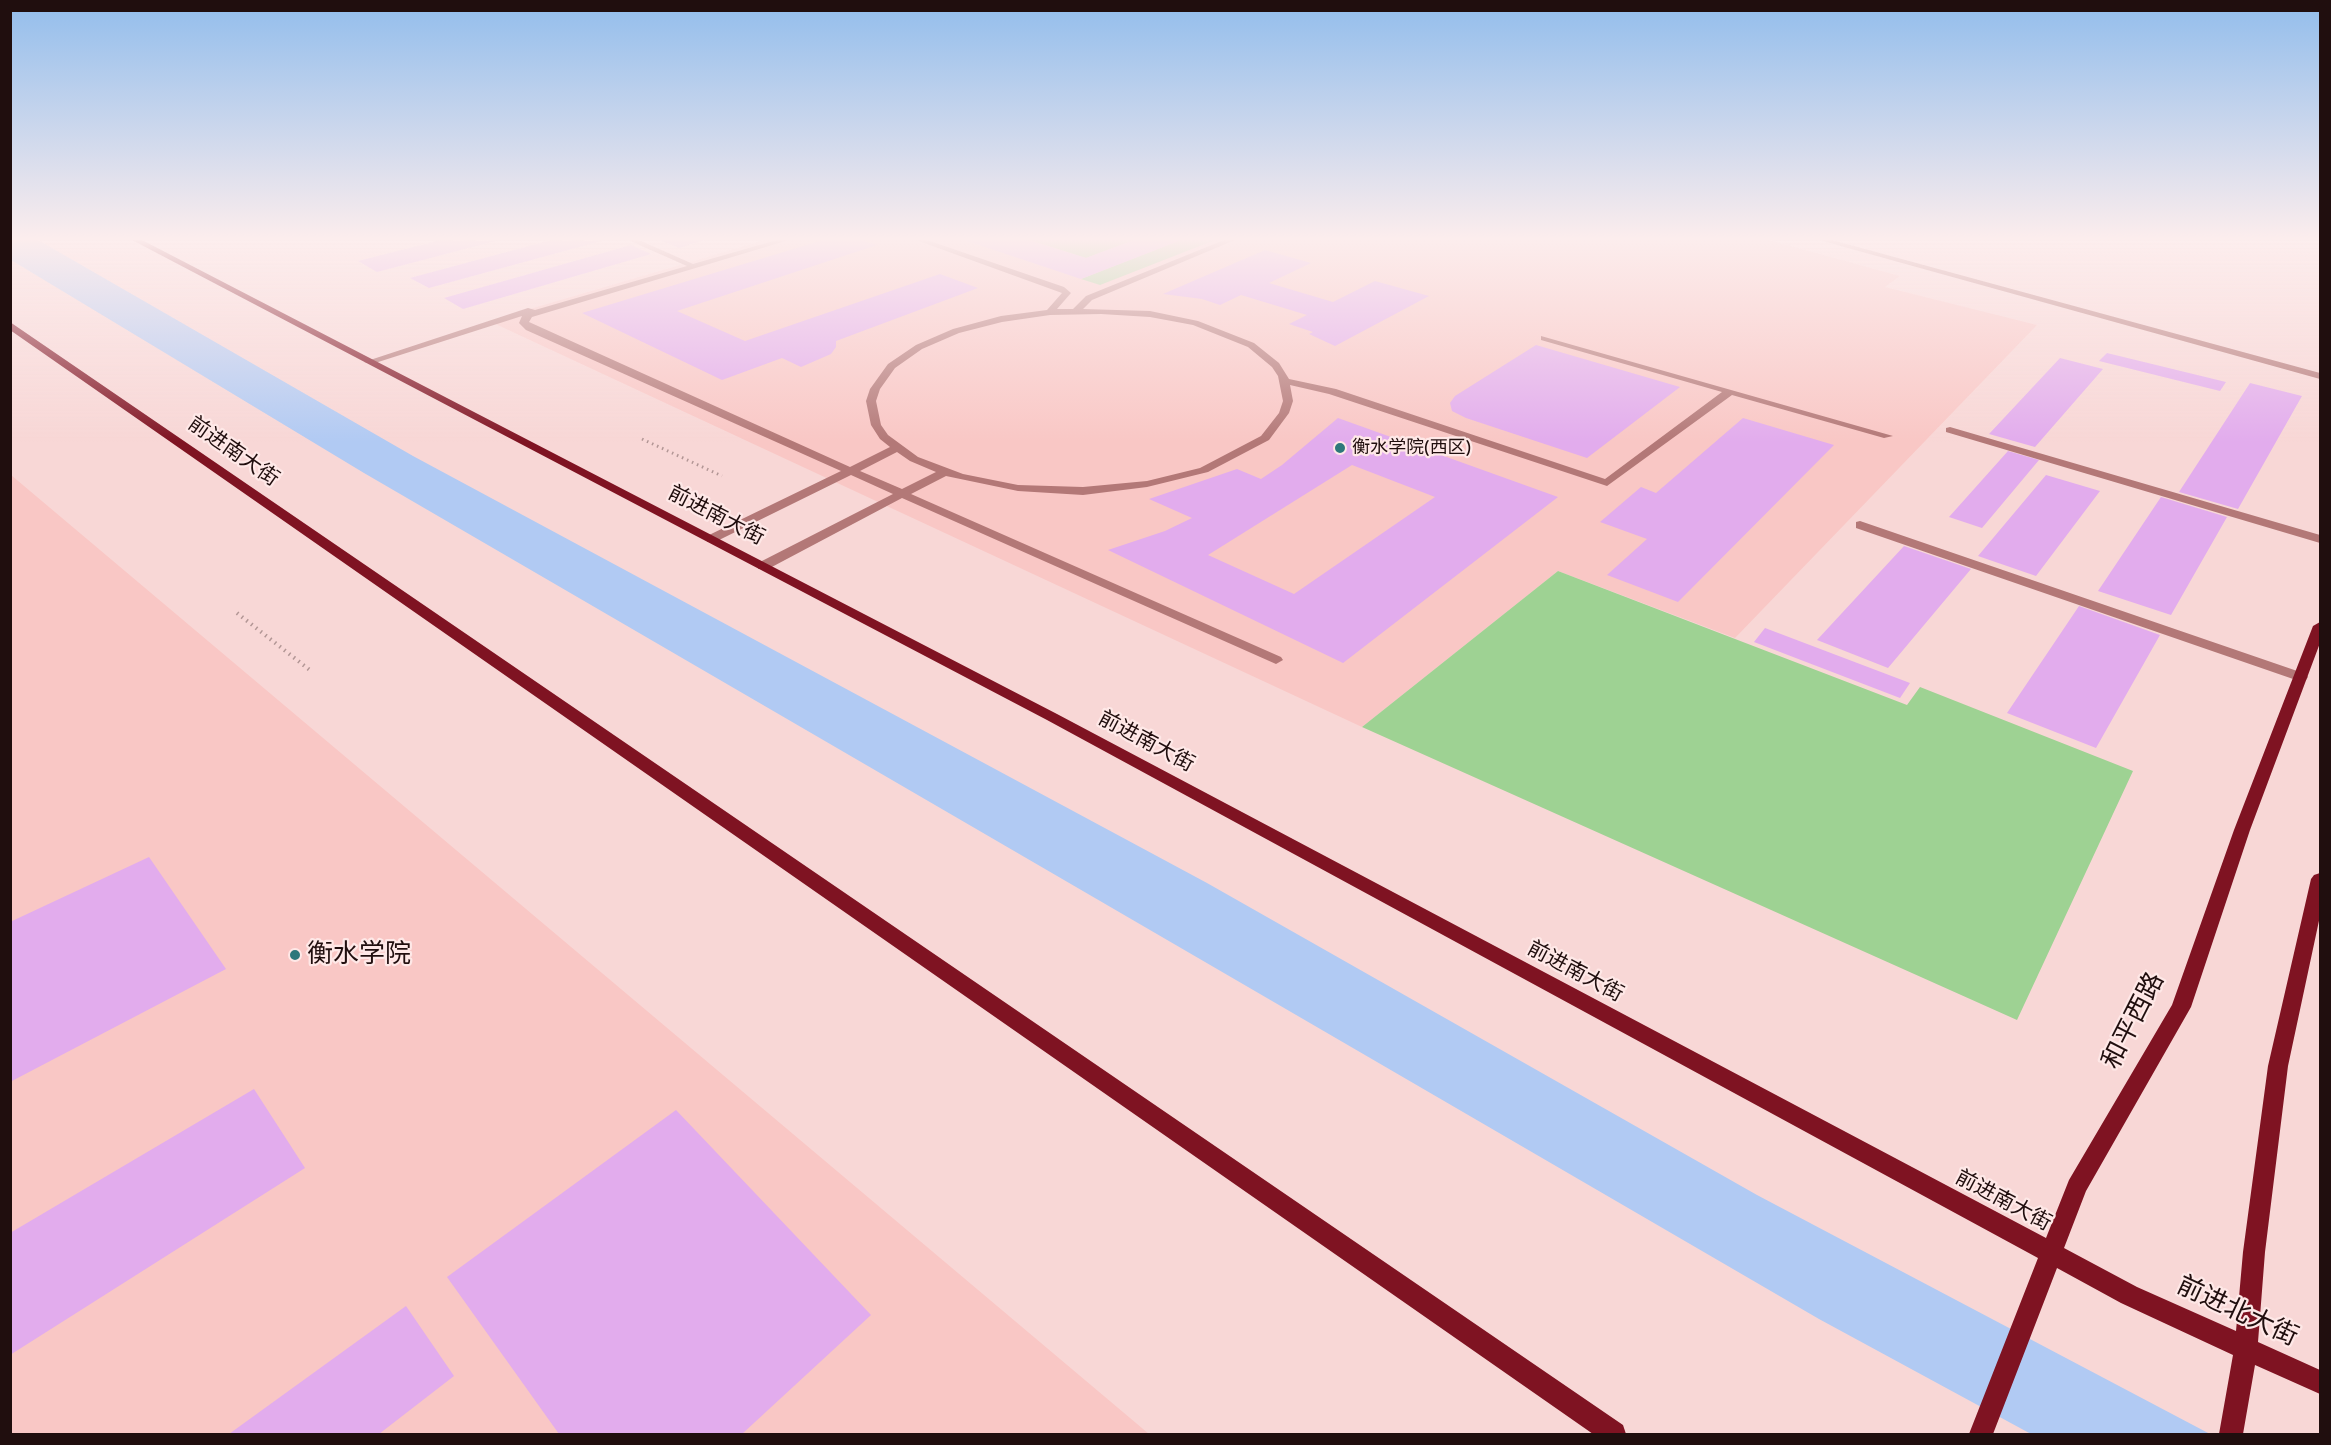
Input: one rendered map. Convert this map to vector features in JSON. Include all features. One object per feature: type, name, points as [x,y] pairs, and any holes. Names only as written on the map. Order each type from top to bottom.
[{"type":"main road","name":"前进南大街","points":[[265,307],[1063,723],[2130,1294]]},
{"type":"main road","name":"前进南大街","points":[[10,325],[1614,1434]]},
{"type":"main road","name":"和平西路","points":[[1981,1434],[2077,1187],[2181,1007],[2242,830],[2320,626]]},
{"type":"main road","points":[[2231,1434],[2246,1348],[2254,1252],[2278,1066],[2320,879]]},
{"type":"main road","name":"前进北大街","points":[[2130,1294],[2320,1382]]},
{"type":"street","points":[[369,362],[540,307]]},
{"type":"street","points":[[555,307],[529,315],[524,319],[524,323],[529,328],[1276,660]]},
{"type":"street","points":[[1050,312],[1054,307]]},
{"type":"street","points":[[1076,311],[1080,307]]},
{"type":"street","points":[[2069,307],[2320,376]]},
{"type":"street","points":[[1050,312],[1150,314],[1216,329],[1265,355],[1276,365],[1285,381],[1288,400],[1284,413],[1264,438],[1228,460],[1177,478],[1116,488],[1050,490],[988,484],[944,472],[897,448],[880,431],[872,413],[875,389],[891,366],[919,347],[957,331],[1001,319],[1050,312]]},
{"type":"street","points":[[1544,338],[1888,436]]},
{"type":"street","points":[[1285,381],[1332,391],[1607,483],[1730,391]]},
{"type":"street","points":[[1950,430],[2320,539]]},
{"type":"street","points":[[711,539],[897,448]]},
{"type":"street","points":[[763,566],[944,472]]},
{"type":"street","points":[[1860,525],[2301,677]]},
{"type":"path","points":[[642,439],[722,477]]},
{"type":"path","points":[[237,613],[311,671]]},
{"type":"shaded area","name":"衡水学院(西区)","points":[[535,307],[1967,307],[2037,325],[1735,638],[1558,571],[1362,727],[489,321]]},
{"type":"shaded area","name":"衡水学院","points":[[11,475],[1149,1434],[11,1434]]},
{"type":"green space","points":[[1558,571],[1907,705],[1920,687],[2133,771],[2017,1020],[1362,727]]},
{"type":"water","points":[[90,307],[155,307],[413,456],[1207,883],[1757,1195],[2210,1434],[2031,1434],[1819,1319],[364,473]]},
{"type":"building","points":[[600,307],[688,307],[677,311],[745,341],[843,307],[926,307],[836,341],[836,347],[831,354],[801,367],[782,358],[722,380],[582,313]]},
{"type":"building","points":[[1282,307],[1408,307],[1335,346],[1309,334],[1313,332],[1289,324],[1307,315]]},
{"type":"building","points":[[1536,345],[1680,387],[1587,458],[1466,418],[1452,411],[1450,403],[1455,396]]},
{"type":"building","points":[[2107,353],[2226,382],[2220,391],[2099,361]]},
{"type":"building","points":[[2060,358],[2103,369],[2035,447],[1989,434]]},
{"type":"building","points":[[2250,383],[2302,396],[2238,509],[2179,492]]},
{"type":"building","points":[[1338,418],[1558,497],[1343,663],[1108,550],[1165,531],[1192,518],[1149,499],[1237,469],[1261,479],[1282,465]],"holes":[[[1352,465],[1435,497],[1294,594],[1208,555]]]},
{"type":"building","points":[[1743,418],[1834,445],[1678,602],[1607,575],[1647,539],[1600,522],[1641,487],[1656,493]]},
{"type":"building","points":[[2008,451],[2039,460],[1982,528],[1949,517]]},
{"type":"building","points":[[2046,475],[2100,491],[2036,576],[1978,556]]},
{"type":"building","points":[[2161,497],[2227,517],[2171,615],[2098,591]]},
{"type":"building","points":[[1904,546],[1971,569],[1888,668],[1817,640]]},
{"type":"building","points":[[2079,606],[2160,635],[2096,748],[2007,713]]},
{"type":"building","points":[[1765,628],[1910,683],[1900,698],[1754,642]]},
{"type":"building","points":[[149,857],[226,969],[10,1082],[10,922]]},
{"type":"building","points":[[254,1089],[305,1168],[10,1355],[10,1233]]},
{"type":"building","points":[[676,1110],[871,1315],[742,1434],[559,1434],[447,1277]]},
{"type":"building","points":[[406,1306],[454,1376],[379,1434],[229,1434]]},
{"type":"place","name":"衡水学院(西区)","points":[[1340,448]]},
{"type":"place","name":"衡水学院","points":[[295,955]]}]
